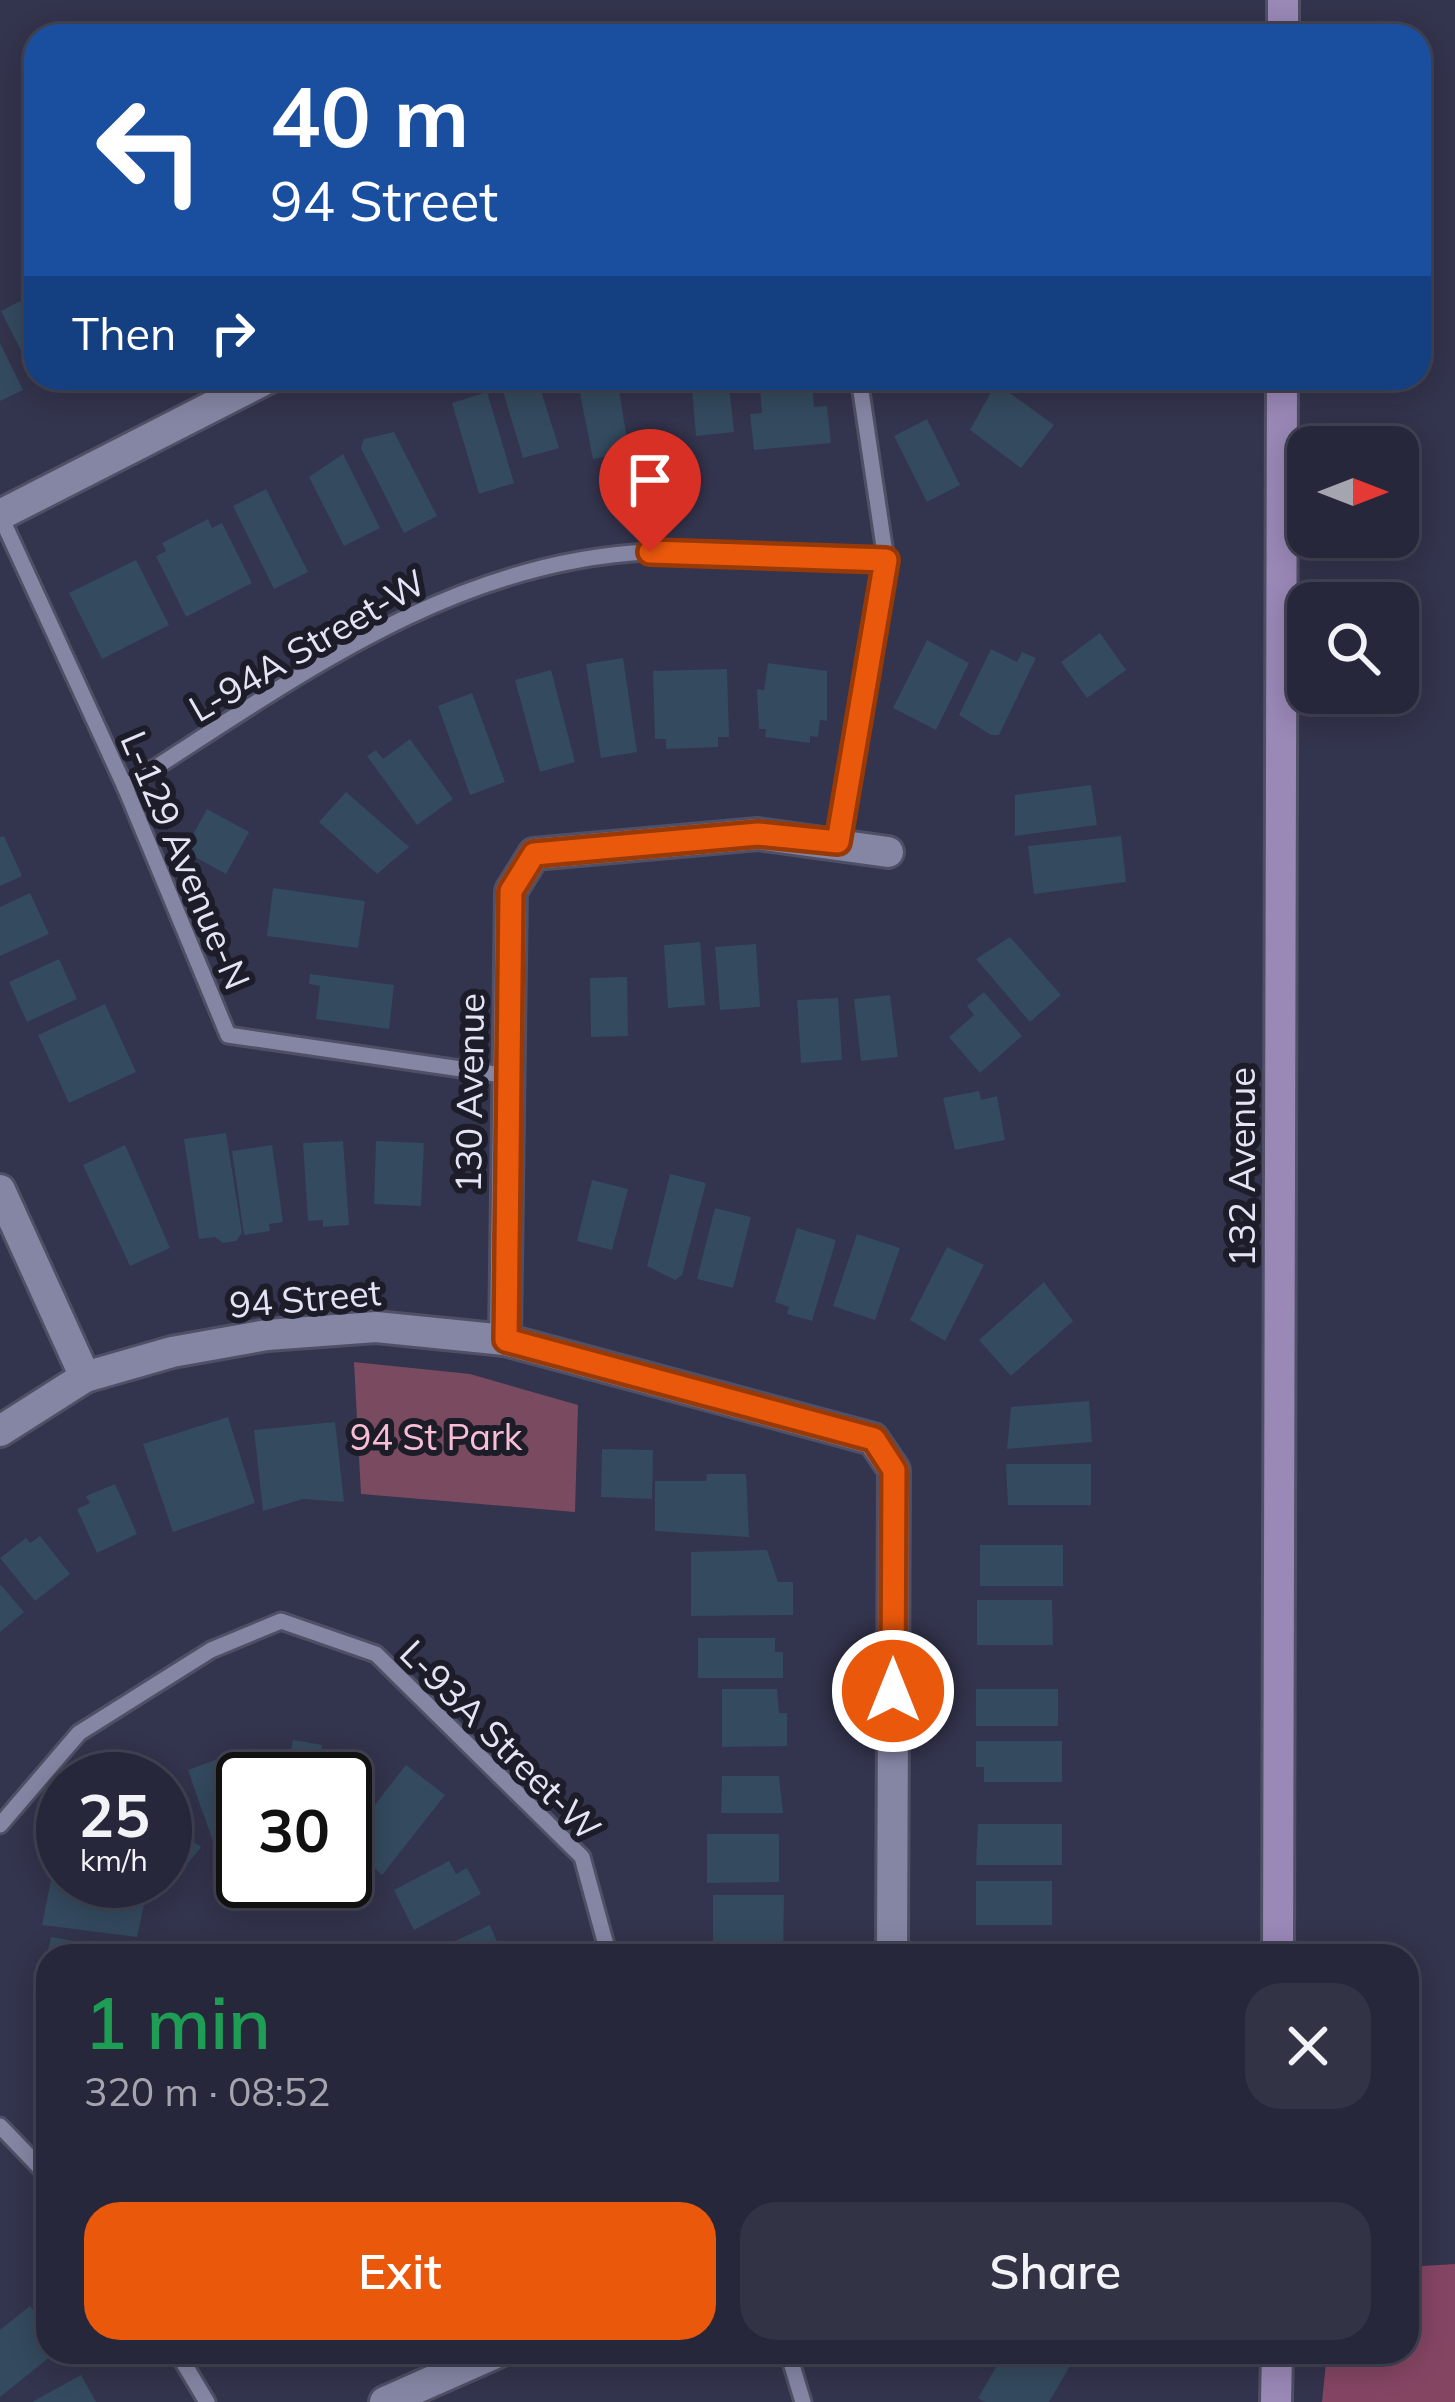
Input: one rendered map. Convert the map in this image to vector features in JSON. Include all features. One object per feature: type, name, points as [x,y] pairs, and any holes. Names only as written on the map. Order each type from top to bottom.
[{"type":"main road","name":"132 Avenue","points":[[1278,1944],[1282,390]]},
{"type":"main road","points":[[1276,2364],[1276,2402]]},
{"type":"street","points":[[0,515],[245,390]]},
{"type":"street","name":"130 Avenue","points":[[506,1340],[511,891],[534,854],[758,834],[838,842]]},
{"type":"street","points":[[838,842],[888,852]]},
{"type":"street","points":[[0,1190],[85,1377]]},
{"type":"street","name":"94 Street","points":[[0,1431],[85,1377],[172,1352],[266,1335],[376,1327],[506,1340],[874,1439],[894,1470],[892,1944]]},
{"type":"street","points":[[385,2402],[471,2364]]},
{"type":"lane","points":[[838,842],[886,560],[861,390]]},
{"type":"lane","name":"L-129 Avenue-N","points":[[0,515],[124,788],[227,1035],[509,1076]]},
{"type":"lane","name":"L-94A Street-W","points":[[124,788],[346,648],[429,603],[561,565],[650,552],[886,560]]},
{"type":"lane","name":"L-93A Street-W","points":[[0,1825],[80,1733],[212,1650],[281,1622],[376,1654],[582,1857],[606,1944]]},
{"type":"lane","points":[[0,2126],[36,2164]]},
{"type":"lane","points":[[184,2364],[207,2402]]},
{"type":"lane","points":[[792,2364],[803,2402]]},
{"type":"green space","name":"94 St Park","points":[[354,1362],[470,1374],[578,1405],[575,1512],[361,1494]]},
{"type":"shaded area","points":[[1455,2264],[1455,2402],[1322,2402],[1326,2364],[1419,2364],[1419,2266]]},
{"type":"building","points":[[24,299],[24,356],[1,311]]},
{"type":"building","points":[[0,343],[23,390],[0,401]]},
{"type":"building","points":[[503,390],[541,390],[559,448],[523,458]]},
{"type":"building","points":[[579,390],[619,390],[629,452],[593,459]]},
{"type":"building","points":[[692,390],[729,390],[734,432],[696,436]]},
{"type":"building","points":[[760,390],[813,390],[814,407],[827,406],[831,443],[754,450],[750,414],[762,413]]},
{"type":"building","points":[[992,390],[1006,390],[1054,425],[1021,468],[970,430]]},
{"type":"building","points":[[487,392],[514,483],[479,494],[452,403]]},
{"type":"building","points":[[927,419],[960,485],[927,502],[894,436]]},
{"type":"building","points":[[394,432],[437,516],[404,533],[361,448],[364,439]]},
{"type":"building","points":[[343,454],[380,528],[344,546],[309,477]]},
{"type":"building","points":[[266,489],[308,572],[274,589],[233,506]]},
{"type":"building","points":[[208,519],[212,528],[222,523],[252,583],[186,617],[156,556],[166,551],[162,543]]},
{"type":"building","points":[[136,560],[169,625],[102,659],[69,593]]},
{"type":"building","points":[[1100,633],[1126,670],[1087,698],[1061,662]]},
{"type":"building","points":[[927,640],[969,663],[936,730],[893,708]]},
{"type":"building","points":[[991,649],[1017,662],[1022,652],[1036,658],[999,735],[959,715]]},
{"type":"building","points":[[623,658],[637,752],[601,758],[586,664]]},
{"type":"building","points":[[768,663],[827,671],[827,721],[820,720],[818,737],[810,736],[810,743],[765,737],[766,729],[759,729],[757,689],[764,690]]},
{"type":"building","points":[[727,669],[729,737],[718,737],[718,747],[666,749],[666,739],[655,739],[653,671]]},
{"type":"building","points":[[551,670],[575,762],[540,772],[515,680]]},
{"type":"building","points":[[472,693],[505,782],[470,795],[438,706]]},
{"type":"building","points":[[410,739],[453,799],[417,825],[367,756],[376,750],[383,759]]},
{"type":"building","points":[[1091,785],[1097,825],[1015,836],[1015,795]]},
{"type":"building","points":[[346,792],[409,847],[377,874],[319,822]]},
{"type":"building","points":[[207,809],[249,832],[226,874],[184,851]]},
{"type":"building","points":[[4,836],[22,876],[0,886],[0,837]]},
{"type":"building","points":[[1121,836],[1126,882],[1034,894],[1028,846]]},
{"type":"building","points":[[273,888],[365,901],[358,948],[267,936]]},
{"type":"building","points":[[30,893],[49,934],[0,956],[0,907]]},
{"type":"building","points":[[1010,937],[1061,995],[1030,1022],[976,959]]},
{"type":"building","points":[[700,942],[705,1005],[668,1008],[664,945]]},
{"type":"building","points":[[756,944],[760,1007],[720,1010],[715,947]]},
{"type":"building","points":[[59,959],[77,999],[27,1022],[9,982]]},
{"type":"building","points":[[310,974],[394,985],[389,1029],[316,1019],[320,986],[309,984]]},
{"type":"building","points":[[627,977],[628,1036],[591,1037],[590,978]]},
{"type":"building","points":[[984,992],[1022,1036],[980,1073],[949,1037],[974,1015],[967,1006]]},
{"type":"building","points":[[890,995],[898,1057],[861,1061],[854,999]]},
{"type":"building","points":[[838,998],[842,1060],[801,1063],[797,1000]]},
{"type":"building","points":[[105,1004],[136,1072],[69,1103],[38,1035]]},
{"type":"building","points":[[979,1091],[981,1100],[997,1096],[1005,1140],[955,1150],[943,1098]]},
{"type":"building","points":[[226,1133],[242,1233],[236,1241],[223,1243],[215,1237],[199,1239],[184,1139]]},
{"type":"building","points":[[343,1141],[349,1225],[323,1227],[323,1220],[308,1221],[303,1143]]},
{"type":"building","points":[[376,1141],[424,1143],[421,1206],[374,1204]]},
{"type":"building","points":[[125,1145],[170,1248],[130,1266],[83,1165]]},
{"type":"building","points":[[272,1145],[283,1222],[269,1224],[270,1231],[244,1235],[232,1151]]},
{"type":"building","points":[[670,1174],[706,1183],[682,1275],[675,1280],[647,1266]]},
{"type":"building","points":[[592,1180],[628,1189],[612,1250],[577,1241]]},
{"type":"building","points":[[715,1208],[751,1217],[733,1288],[697,1279]]},
{"type":"building","points":[[797,1228],[836,1240],[812,1321],[787,1314],[789,1307],[775,1302]]},
{"type":"building","points":[[857,1234],[900,1248],[875,1320],[833,1306]]},
{"type":"building","points":[[947,1247],[984,1265],[945,1341],[910,1320]]},
{"type":"building","points":[[1044,1282],[1073,1321],[1011,1376],[979,1340]]},
{"type":"building","points":[[1089,1401],[1092,1442],[1007,1449],[1011,1407]]},
{"type":"building","points":[[228,1417],[255,1503],[173,1532],[143,1444]]},
{"type":"building","points":[[335,1422],[344,1502],[303,1499],[263,1511],[254,1430]]},
{"type":"building","points":[[602,1449],[653,1450],[652,1499],[601,1497]]},
{"type":"building","points":[[1006,1464],[1091,1464],[1091,1505],[1008,1505]]},
{"type":"building","points":[[707,1474],[746,1474],[749,1537],[655,1531],[655,1481],[706,1481]]},
{"type":"building","points":[[115,1484],[137,1534],[97,1553],[77,1509],[90,1503],[86,1496]]},
{"type":"building","points":[[40,1536],[70,1574],[35,1601],[0,1558],[26,1538],[30,1543]]},
{"type":"building","points":[[980,1545],[1063,1545],[1063,1586],[980,1586]]},
{"type":"building","points":[[767,1550],[778,1582],[793,1582],[793,1615],[691,1616],[691,1552]]},
{"type":"building","points":[[0,1584],[24,1612],[0,1632]]},
{"type":"building","points":[[977,1600],[1052,1600],[1053,1645],[977,1645]]},
{"type":"building","points":[[698,1638],[775,1638],[775,1652],[783,1652],[783,1678],[698,1678]]},
{"type":"building","points":[[722,1689],[777,1689],[779,1713],[787,1713],[787,1746],[722,1747]]},
{"type":"building","points":[[976,1689],[1058,1689],[1058,1726],[976,1726]]},
{"type":"building","points":[[293,1740],[322,1745],[321,1752],[291,1752]]},
{"type":"building","points":[[976,1741],[1062,1741],[1062,1782],[984,1782],[984,1767],[976,1767]]},
{"type":"building","points":[[216,1760],[216,1850],[192,1781],[192,1769]]},
{"type":"building","points":[[406,1765],[445,1795],[382,1875],[372,1866],[372,1809]]},
{"type":"building","points":[[722,1776],[779,1776],[783,1813],[721,1813]]},
{"type":"building","points":[[978,1824],[1062,1824],[1062,1865],[976,1865]]},
{"type":"building","points":[[707,1834],[779,1834],[779,1882],[707,1883]]},
{"type":"building","points":[[449,1861],[456,1874],[467,1868],[481,1894],[414,1930],[394,1890]]},
{"type":"building","points":[[976,1881],[1052,1881],[1052,1925],[976,1925]]},
{"type":"building","points":[[713,1895],[784,1895],[783,1944],[713,1944]]},
{"type":"building","points":[[45,1908],[143,1908],[137,1937],[42,1925]]},
{"type":"building","points":[[490,1925],[498,1944],[448,1944]]},
{"type":"building","points":[[51,1937],[89,1944],[50,1944]]},
{"type":"building","points":[[30,2306],[36,2314],[36,2364],[41,2364],[0,2397],[0,2330]]},
{"type":"building","points":[[998,2364],[1071,2364],[1049,2402],[978,2398]]},
{"type":"building","points":[[81,2375],[96,2402],[32,2402]]},
{"type":"route","points":[[650,552],[886,560],[838,842],[758,834],[534,854],[511,891],[506,1340],[874,1439],[894,1470],[893,1691]]}]
